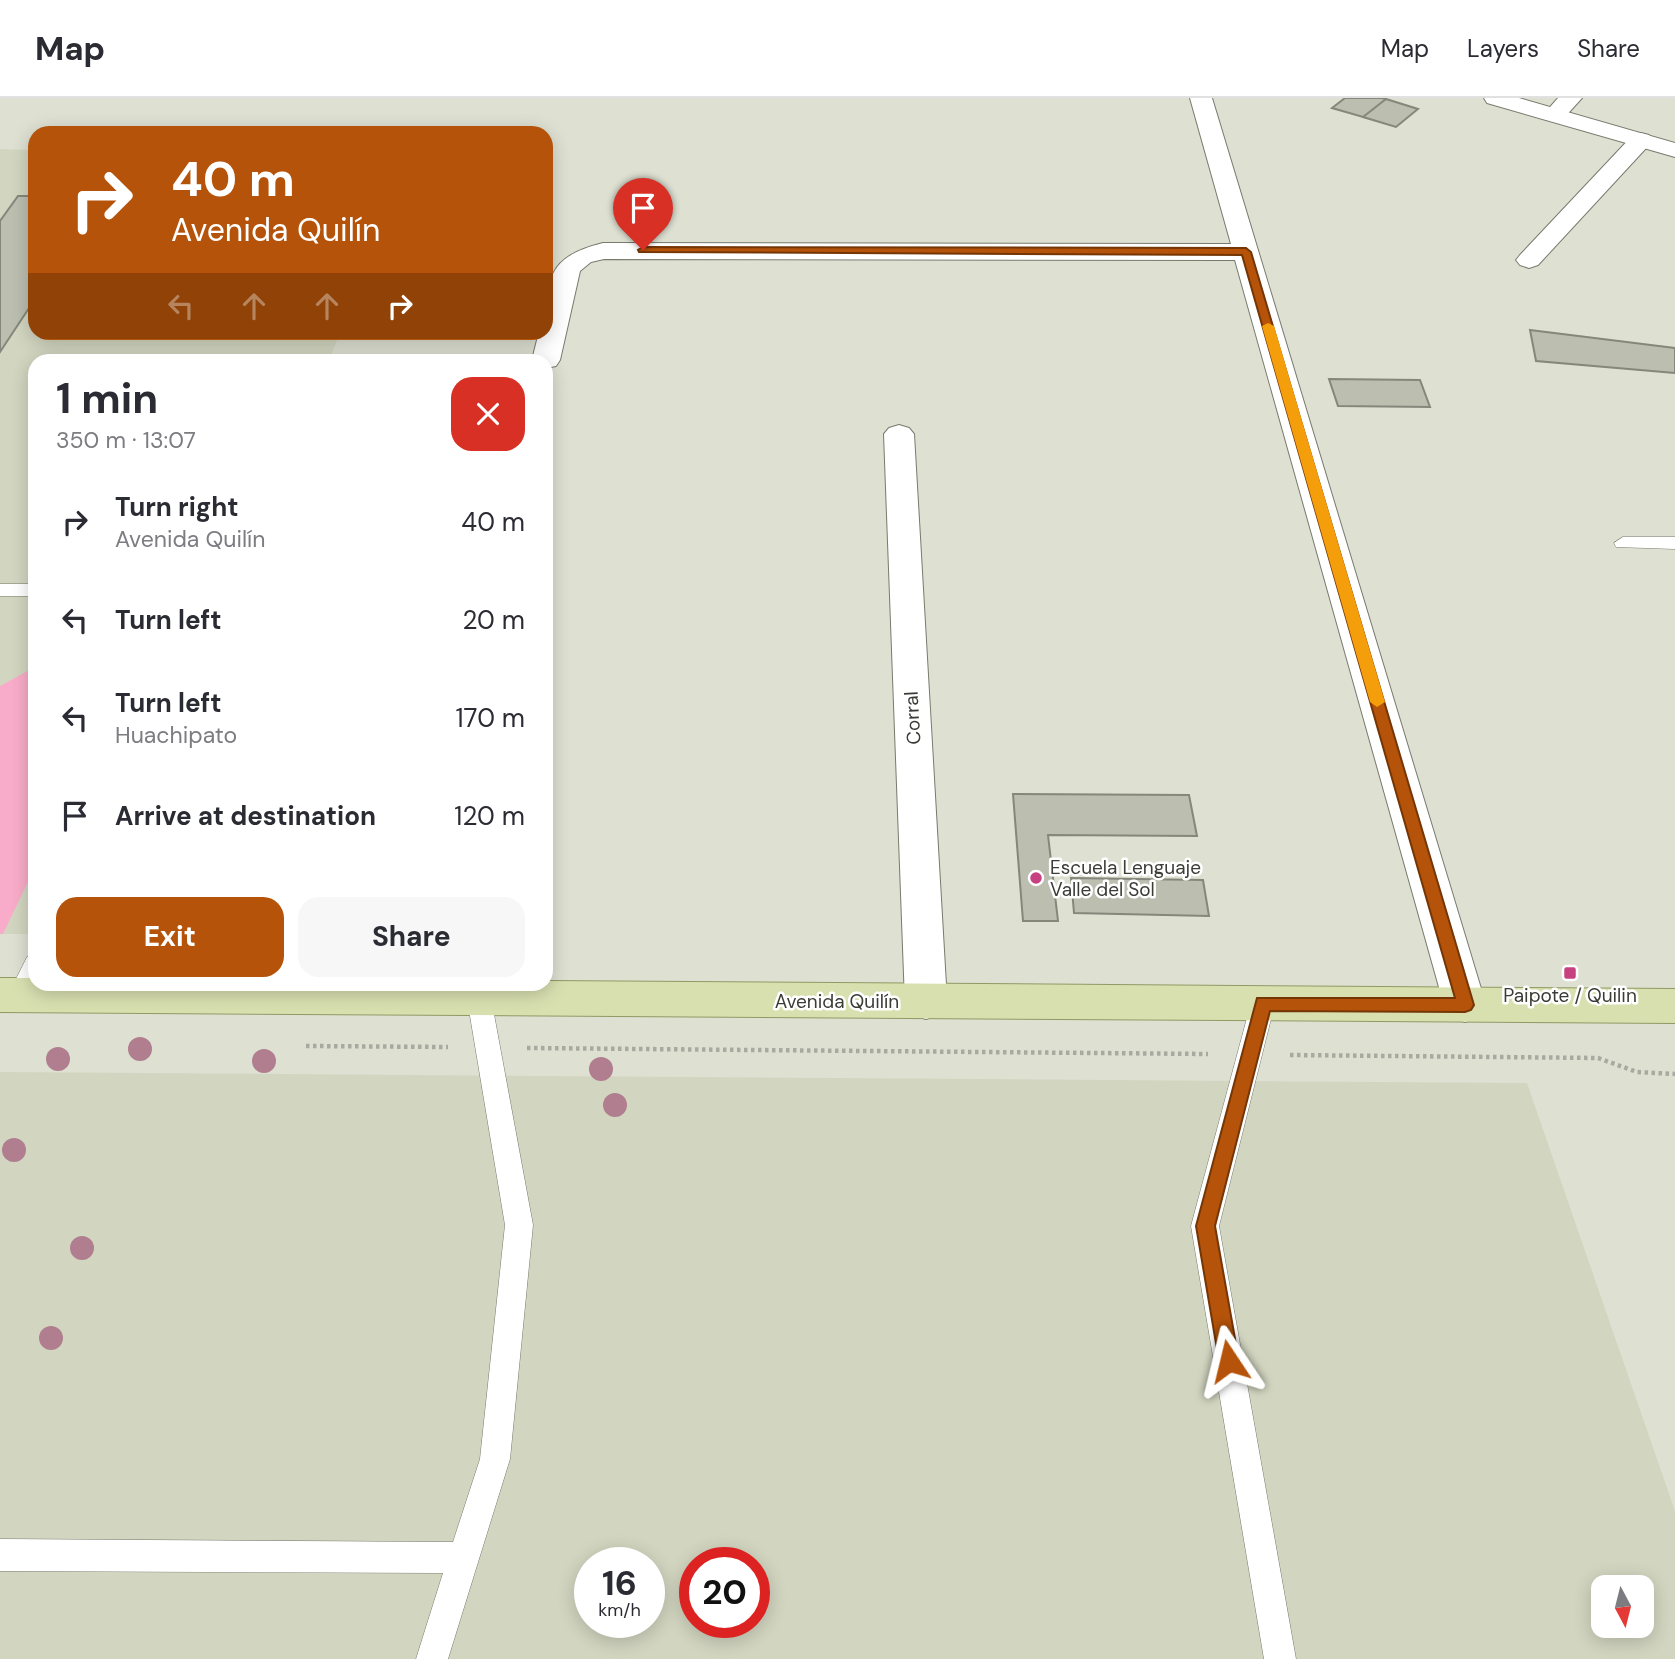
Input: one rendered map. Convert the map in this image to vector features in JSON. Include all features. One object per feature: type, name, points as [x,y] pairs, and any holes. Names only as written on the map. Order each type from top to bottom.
[{"type":"main road","name":"Avenida Quilín","points":[[404,991],[479,998],[1675,1006]]},
{"type":"street","points":[[1202,98],[1465,1005]]},
{"type":"street","points":[[1495,98],[1675,150]]},
{"type":"street","points":[[1554,115],[1571,98]]},
{"type":"street","points":[[1529,260],[1641,140]]},
{"type":"street","points":[[553,331],[568,268],[582,257],[616,250],[1246,252]]},
{"type":"street","name":"Corral","points":[[899,433],[926,1002]]},
{"type":"lane","points":[[1623,543],[1675,543]]},
{"type":"lane","points":[[0,590],[28,590]]},
{"type":"lane","points":[[432,1659],[495,1459],[519,1225],[479,998]]},
{"type":"lane","points":[[1264,1003],[1205,1226],[1280,1659]]},
{"type":"lane","points":[[0,1555],[463,1558]]},
{"type":"path","points":[[293,1046],[1598,1058],[1637,1072],[1675,1074]]},
{"type":"shaded area","points":[[0,149],[28,150],[28,340],[337,340],[331,354],[28,354],[28,934],[0,934]]},
{"type":"shaded area","points":[[28,671],[28,882],[3,934],[0,934],[0,686]]},
{"type":"shaded area","points":[[0,1072],[1527,1083],[1675,1511],[1675,1659],[0,1659]]},
{"type":"building","points":[[1345,98],[1386,99],[1363,117],[1332,108]]},
{"type":"building","points":[[1386,99],[1418,109],[1396,127],[1363,117]]},
{"type":"building","points":[[18,196],[28,196],[28,310],[0,352],[0,221]]},
{"type":"building","points":[[1530,330],[1675,348],[1675,373],[1536,361]]},
{"type":"building","points":[[1329,379],[1420,380],[1430,407],[1338,406]]},
{"type":"building","name":"Escuela Lenguaje Valle del Sol","points":[[1013,794],[1189,795],[1197,836],[1048,835],[1058,921],[1023,921]]},
{"type":"building","name":"Escuela Lenguaje Valle del Sol","points":[[1071,878],[1203,880],[1209,916],[1074,913]]},
{"type":"slow traffic","points":[[1268,326],[1377,702]]},
{"type":"place","name":"Escuela Lenguaje Valle del Sol","points":[[1036,878]]},
{"type":"place","name":"Paipote / Quilin","points":[[1570,973]]},
{"type":"route","points":[[643,250],[1246,252],[1465,1005],[1264,1003],[1205,1226],[1229,1361]]}]
